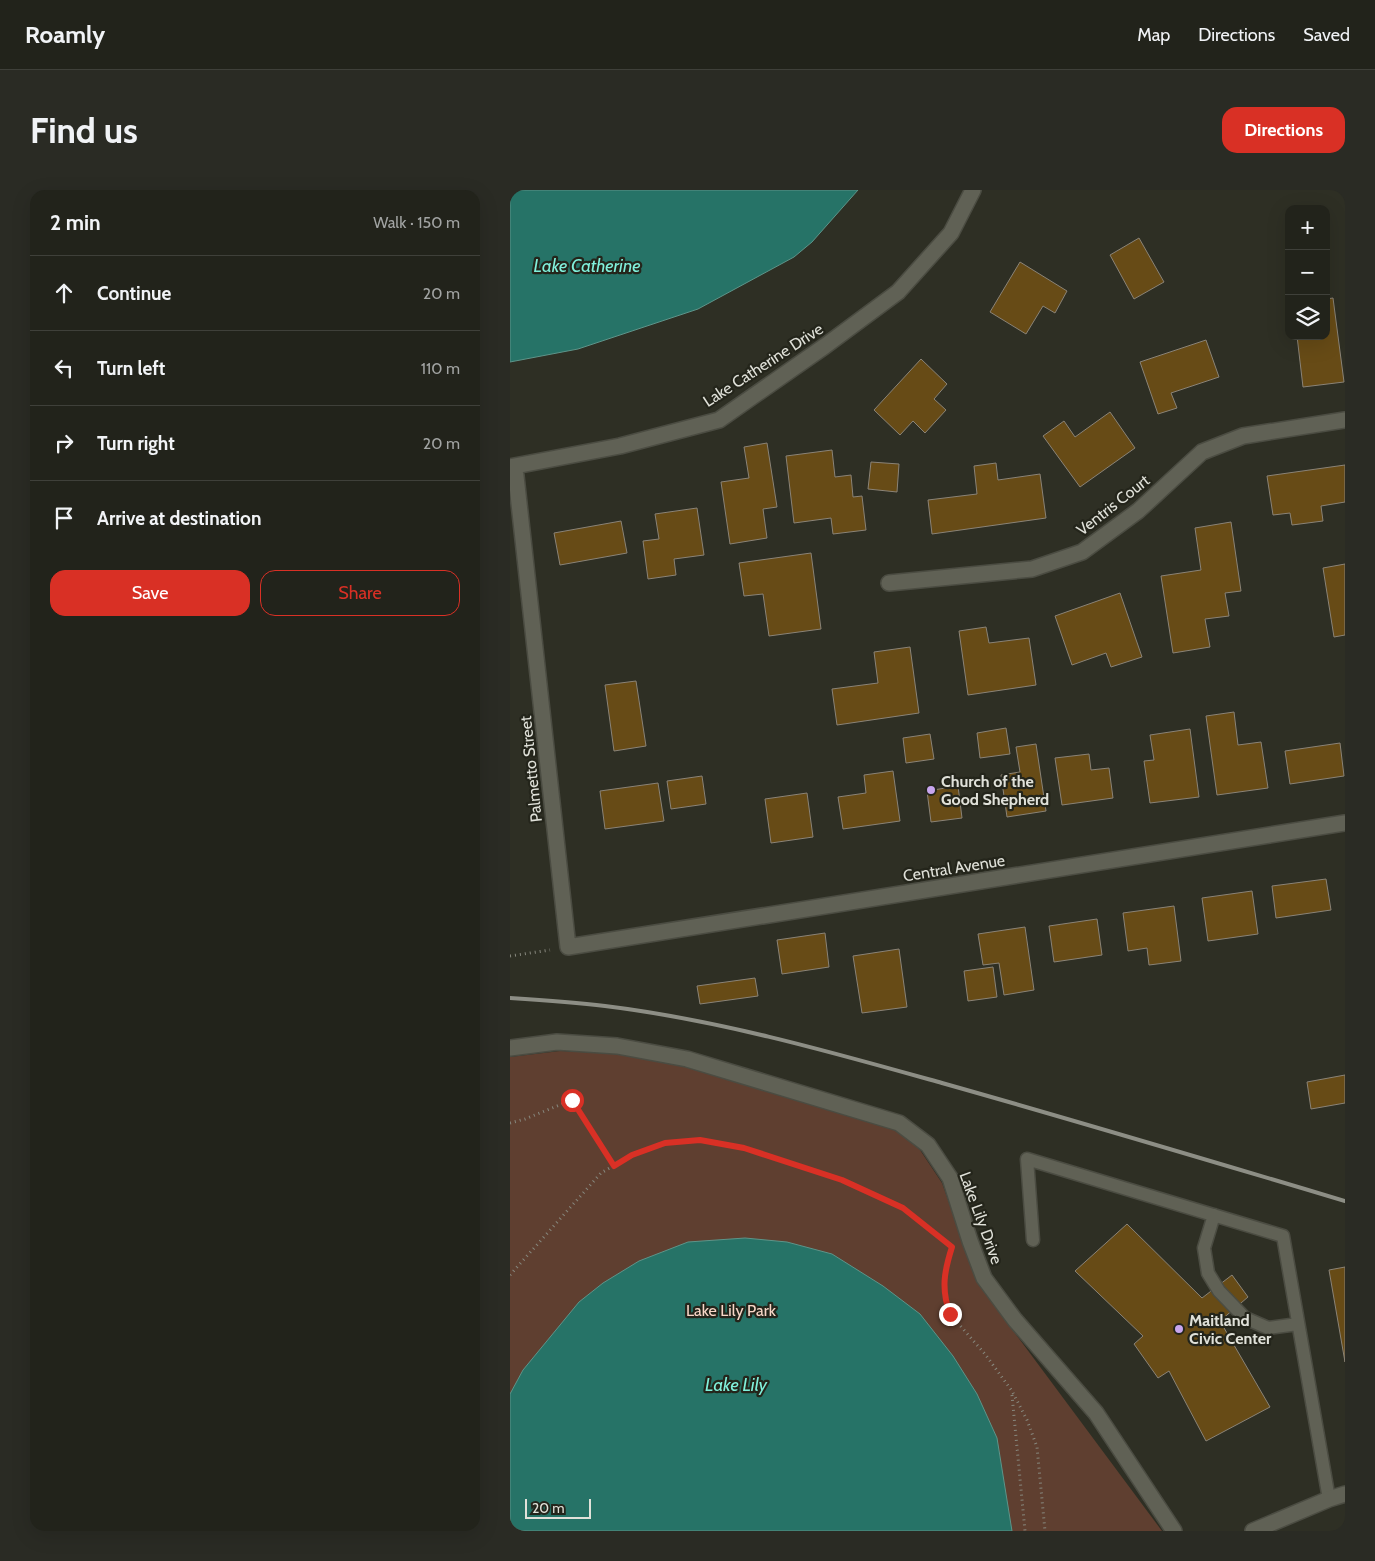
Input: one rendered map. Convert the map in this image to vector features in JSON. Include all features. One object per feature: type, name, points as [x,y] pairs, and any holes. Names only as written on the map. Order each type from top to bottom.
[{"type":"street","name":"Lake Catherine Drive","points":[[513,467],[620,446],[719,420],[898,292],[951,233],[973,190]]},
{"type":"street","name":"Ventris Court","points":[[889,583],[1032,569],[1082,552],[1138,511],[1202,452],[1244,436],[1345,420]]},
{"type":"street","name":"Palmetto Street","points":[[513,467],[568,947]]},
{"type":"street","name":"Central Avenue","points":[[568,947],[1345,823]]},
{"type":"street","name":"Lake Lily Drive","points":[[510,1048],[557,1042],[608,1046],[687,1059],[899,1123],[928,1145],[950,1178],[984,1278],[1015,1320],[1096,1413],[1174,1531]]},
{"type":"street","points":[[1253,1531],[1345,1494]]},
{"type":"lane","points":[[1033,1240],[1027,1160],[1283,1236],[1329,1499]]},
{"type":"lane","points":[[1214,1215],[1204,1248],[1208,1273],[1219,1291],[1245,1318],[1268,1328],[1298,1324]]},
{"type":"path","points":[[510,956],[568,947]]},
{"type":"path","points":[[510,1123],[572,1100],[614,1166]]},
{"type":"path","points":[[510,1275],[601,1173],[632,1155],[665,1143],[700,1140],[744,1148],[842,1180],[903,1208],[952,1247],[945,1269],[945,1299],[950,1314],[985,1354],[1012,1391],[1038,1447],[1045,1531]]},
{"type":"path","points":[[1012,1391],[1026,1531]]},
{"type":"green space","name":"Lake Lily Park","points":[[560,1051],[620,1054],[691,1067],[895,1128],[920,1150],[942,1183],[977,1282],[1162,1531],[510,1531],[510,1057]]},
{"type":"water","name":"Lake Catherine","points":[[510,190],[858,190],[812,242],[794,257],[698,309],[578,349],[510,362]]},
{"type":"water","name":"Lake Lily","points":[[745,1238],[787,1242],[832,1254],[883,1286],[920,1314],[953,1356],[977,1394],[997,1438],[1012,1531],[510,1531],[510,1394],[523,1370],[579,1302],[603,1283],[639,1261],[688,1242]]},
{"type":"building","points":[[1139,238],[1164,282],[1134,299],[1110,255]]},
{"type":"building","points":[[1020,262],[1067,291],[1055,313],[1043,306],[1026,334],[990,312]]},
{"type":"building","points":[[1330,298],[1333,298],[1344,382],[1303,387],[1297,340],[1330,340]]},
{"type":"building","points":[[1206,340],[1219,377],[1171,393],[1177,408],[1158,414],[1140,362]]},
{"type":"building","points":[[921,359],[947,384],[934,399],[946,410],[925,433],[913,421],[900,435],[874,410]]},
{"type":"building","points":[[1110,412],[1135,448],[1080,487],[1043,436],[1064,421],[1075,437]]},
{"type":"building","points":[[767,443],[777,507],[763,509],[767,538],[730,544],[721,482],[749,478],[744,447]]},
{"type":"building","points":[[832,450],[835,477],[851,475],[853,497],[862,496],[866,530],[833,534],[831,518],[794,523],[786,456]]},
{"type":"building","points":[[871,462],[899,464],[897,492],[868,489]]},
{"type":"building","points":[[996,463],[998,480],[1040,474],[1046,518],[932,534],[928,500],[977,494],[974,466]]},
{"type":"building","points":[[1345,465],[1345,502],[1321,506],[1323,521],[1292,525],[1290,513],[1273,515],[1267,476]]},
{"type":"building","points":[[697,508],[704,555],[674,559],[676,575],[648,579],[643,541],[659,539],[655,514]]},
{"type":"building","points":[[621,521],[627,553],[560,565],[554,533]]},
{"type":"building","points":[[1231,522],[1241,591],[1225,593],[1229,616],[1205,619],[1210,647],[1173,653],[1161,576],[1201,570],[1195,528]]},
{"type":"building","points":[[811,553],[821,629],[769,636],[763,594],[744,596],[739,563]]},
{"type":"building","points":[[1345,564],[1345,635],[1334,637],[1323,568]]},
{"type":"building","points":[[1120,593],[1142,657],[1111,667],[1106,653],[1072,665],[1055,616]]},
{"type":"building","points":[[986,627],[989,643],[1029,638],[1036,685],[968,695],[959,631]]},
{"type":"building","points":[[910,647],[919,713],[837,725],[832,689],[878,683],[874,652]]},
{"type":"building","points":[[636,681],[646,746],[614,751],[605,685]]},
{"type":"building","points":[[1234,712],[1238,745],[1261,742],[1268,788],[1217,795],[1206,716]]},
{"type":"building","points":[[1006,728],[1010,754],[980,758],[977,733]]},
{"type":"building","points":[[1190,729],[1199,797],[1150,803],[1144,761],[1154,760],[1150,735]]},
{"type":"building","points":[[930,734],[934,759],[906,763],[903,738]]},
{"type":"building","points":[[1340,743],[1344,776],[1290,784],[1285,751]]},
{"type":"building","points":[[1036,744],[1046,811],[1007,817],[1001,775],[1020,772],[1016,747]]},
{"type":"building","points":[[1089,754],[1091,770],[1109,768],[1113,798],[1062,805],[1055,758]]},
{"type":"building","points":[[893,771],[900,821],[843,829],[838,797],[866,793],[864,775]]},
{"type":"building","points":[[702,776],[706,804],[671,809],[667,781]]},
{"type":"building","points":[[658,783],[664,821],[605,829],[600,791]]},
{"type":"building","points":[[958,786],[962,818],[931,822],[927,791]]},
{"type":"building","points":[[807,793],[813,837],[771,843],[765,799]]},
{"type":"building","points":[[1326,879],[1331,910],[1276,918],[1272,886]]},
{"type":"building","points":[[1252,891],[1258,934],[1208,941],[1202,898]]},
{"type":"building","points":[[1174,906],[1181,961],[1149,965],[1147,948],[1128,951],[1123,913]]},
{"type":"building","points":[[1097,919],[1102,955],[1054,962],[1049,926]]},
{"type":"building","points":[[1025,927],[1034,990],[1004,995],[999,963],[983,965],[978,934]]},
{"type":"building","points":[[825,933],[829,967],[782,974],[777,940]]},
{"type":"building","points":[[899,949],[907,1007],[862,1013],[853,956]]},
{"type":"building","points":[[993,967],[997,997],[968,1001],[964,971]]},
{"type":"building","points":[[755,978],[758,996],[700,1004],[697,986]]},
{"type":"building","points":[[1345,1075],[1345,1103],[1311,1109],[1307,1082]]},
{"type":"building","name":"Maitland Civic Center","points":[[1127,1224],[1202,1298],[1232,1275],[1248,1297],[1220,1321],[1270,1407],[1206,1441],[1169,1371],[1158,1378],[1134,1344],[1143,1336],[1075,1271]]},
{"type":"building","points":[[1345,1267],[1345,1362],[1329,1270]]},
{"type":"railway","points":[[510,998],[581,1003],[648,1012],[775,1038],[993,1097],[1345,1201]]},
{"type":"place","name":"Church of the Good Shepherd","points":[[931,790]]},
{"type":"place","name":"Maitland Civic Center","points":[[1179,1329]]},
{"type":"route","points":[[572,1100],[614,1166],[632,1155],[665,1143],[700,1140],[744,1148],[842,1180],[903,1208],[952,1247],[945,1269],[945,1299],[950,1314]]}]
